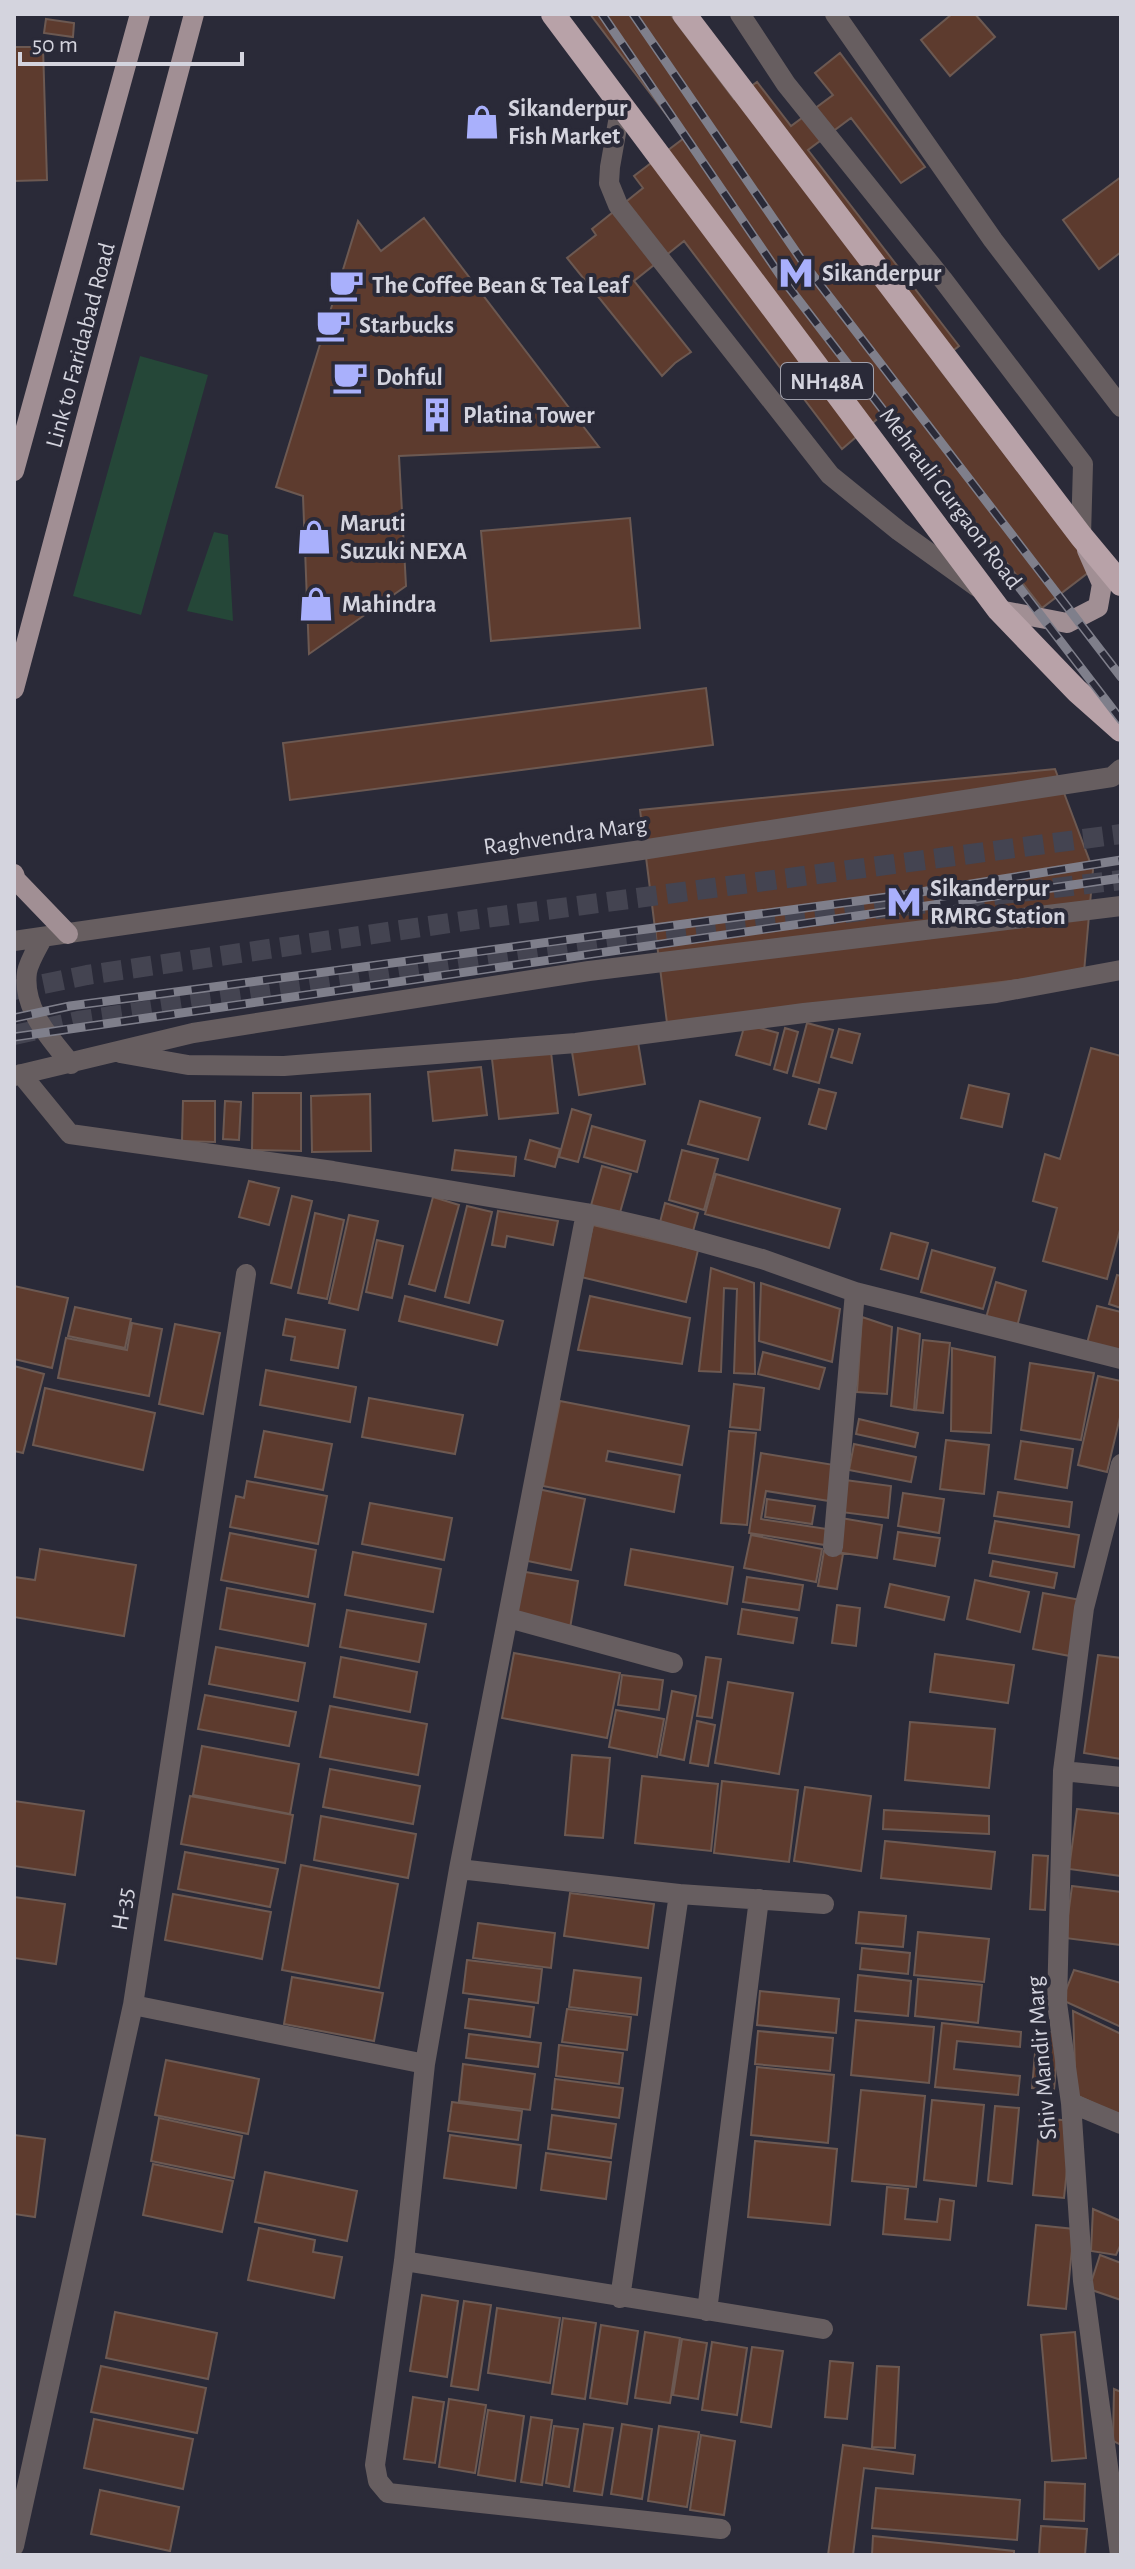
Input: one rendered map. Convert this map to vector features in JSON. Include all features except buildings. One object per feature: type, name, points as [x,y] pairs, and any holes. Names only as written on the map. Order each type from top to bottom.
[{"type":"highway","name":"Mehrauli Gurgaon Road","points":[[553,14],[993,602],[1077,691],[1121,730]]},
{"type":"highway","points":[[684,14],[1081,536],[1121,584]]},
{"type":"main road","name":"Link to Faridabad Road","points":[[14,471],[140,14]]},
{"type":"main road","name":"Link to Faridabad Road","points":[[14,689],[194,14]]},
{"type":"main road","points":[[993,602],[1067,623],[1098,607],[1102,584],[1081,536]]},
{"type":"main road","points":[[14,874],[16,880],[68,934]]},
{"type":"street","points":[[740,14],[786,84],[944,281],[1083,464],[1081,536]]},
{"type":"street","points":[[835,14],[993,240],[1121,407]]},
{"type":"street","points":[[621,105],[609,183],[618,205],[830,475],[993,602]]},
{"type":"street","name":"Raghvendra Marg","points":[[14,941],[619,854],[1097,780],[1112,777],[1121,769]]},
{"type":"street","points":[[1121,906],[589,971],[193,1033],[18,1075],[70,1134],[333,1171],[586,1213],[762,1259],[855,1292],[1121,1359]]},
{"type":"street","points":[[43,937],[27,971],[30,1001],[41,1028],[71,1064]]},
{"type":"street","points":[[112,1051],[188,1065],[284,1066],[576,1043],[789,1014],[996,993],[1121,970]]},
{"type":"street","points":[[586,1213],[459,1869],[425,2064],[404,2261],[375,2465],[378,2481],[388,2493],[721,2529]]},
{"type":"street","name":"H-35","points":[[14,2546],[133,2005],[246,1274]]},
{"type":"street","points":[[833,1547],[855,1292]]},
{"type":"street","name":"Shiv Mandir Marg","points":[[1120,2555],[1083,2281],[1071,2103],[1057,2003],[1063,1771],[1084,1608],[1121,1464]]},
{"type":"street","points":[[508,1618],[673,1663]]},
{"type":"street","points":[[1063,1771],[1121,1777]]},
{"type":"street","points":[[459,1869],[679,1894],[824,1904]]},
{"type":"street","points":[[620,2298],[679,1894]]},
{"type":"street","points":[[707,2311],[759,1899]]},
{"type":"street","points":[[133,2005],[425,2064]]},
{"type":"street","points":[[1071,2103],[1121,2124]]},
{"type":"street","points":[[404,2261],[823,2329]]},
{"type":"green space","points":[[140,356],[208,375],[141,615],[73,596]]},
{"type":"green space","points":[[214,532],[228,535],[233,621],[187,611]]},
{"type":"tunnel","points":[[14,990],[87,975],[478,919],[1121,834]]},
{"type":"tunnel","points":[[14,1035],[78,1021],[610,941],[1121,880]]},
{"type":"railway","points":[[602,14],[784,281],[1121,720]]},
{"type":"railway","points":[[633,14],[805,265],[1121,677]]},
{"type":"railway","points":[[14,1018],[70,1006],[902,895],[1121,860]]},
{"type":"railway","points":[[14,1037],[1121,878]]},
{"type":"place","name":"Sikanderpur Fish Market","points":[[482,122]]},
{"type":"place","name":"Sikanderpur","points":[[796,273]]},
{"type":"place","name":"The Coffee Bean & Tea Leaf","points":[[346,285]]},
{"type":"place","name":"Starbucks","points":[[333,325]]},
{"type":"place","name":"Dohful","points":[[350,377]]},
{"type":"place","name":"Platina Tower","points":[[437,415]]},
{"type":"place","name":"Maruti Suzuki NEXA","points":[[314,537]]},
{"type":"place","name":"Mahindra","points":[[316,604]]},
{"type":"place","name":"Sikanderpur RMRG Station","points":[[904,902]]}]
